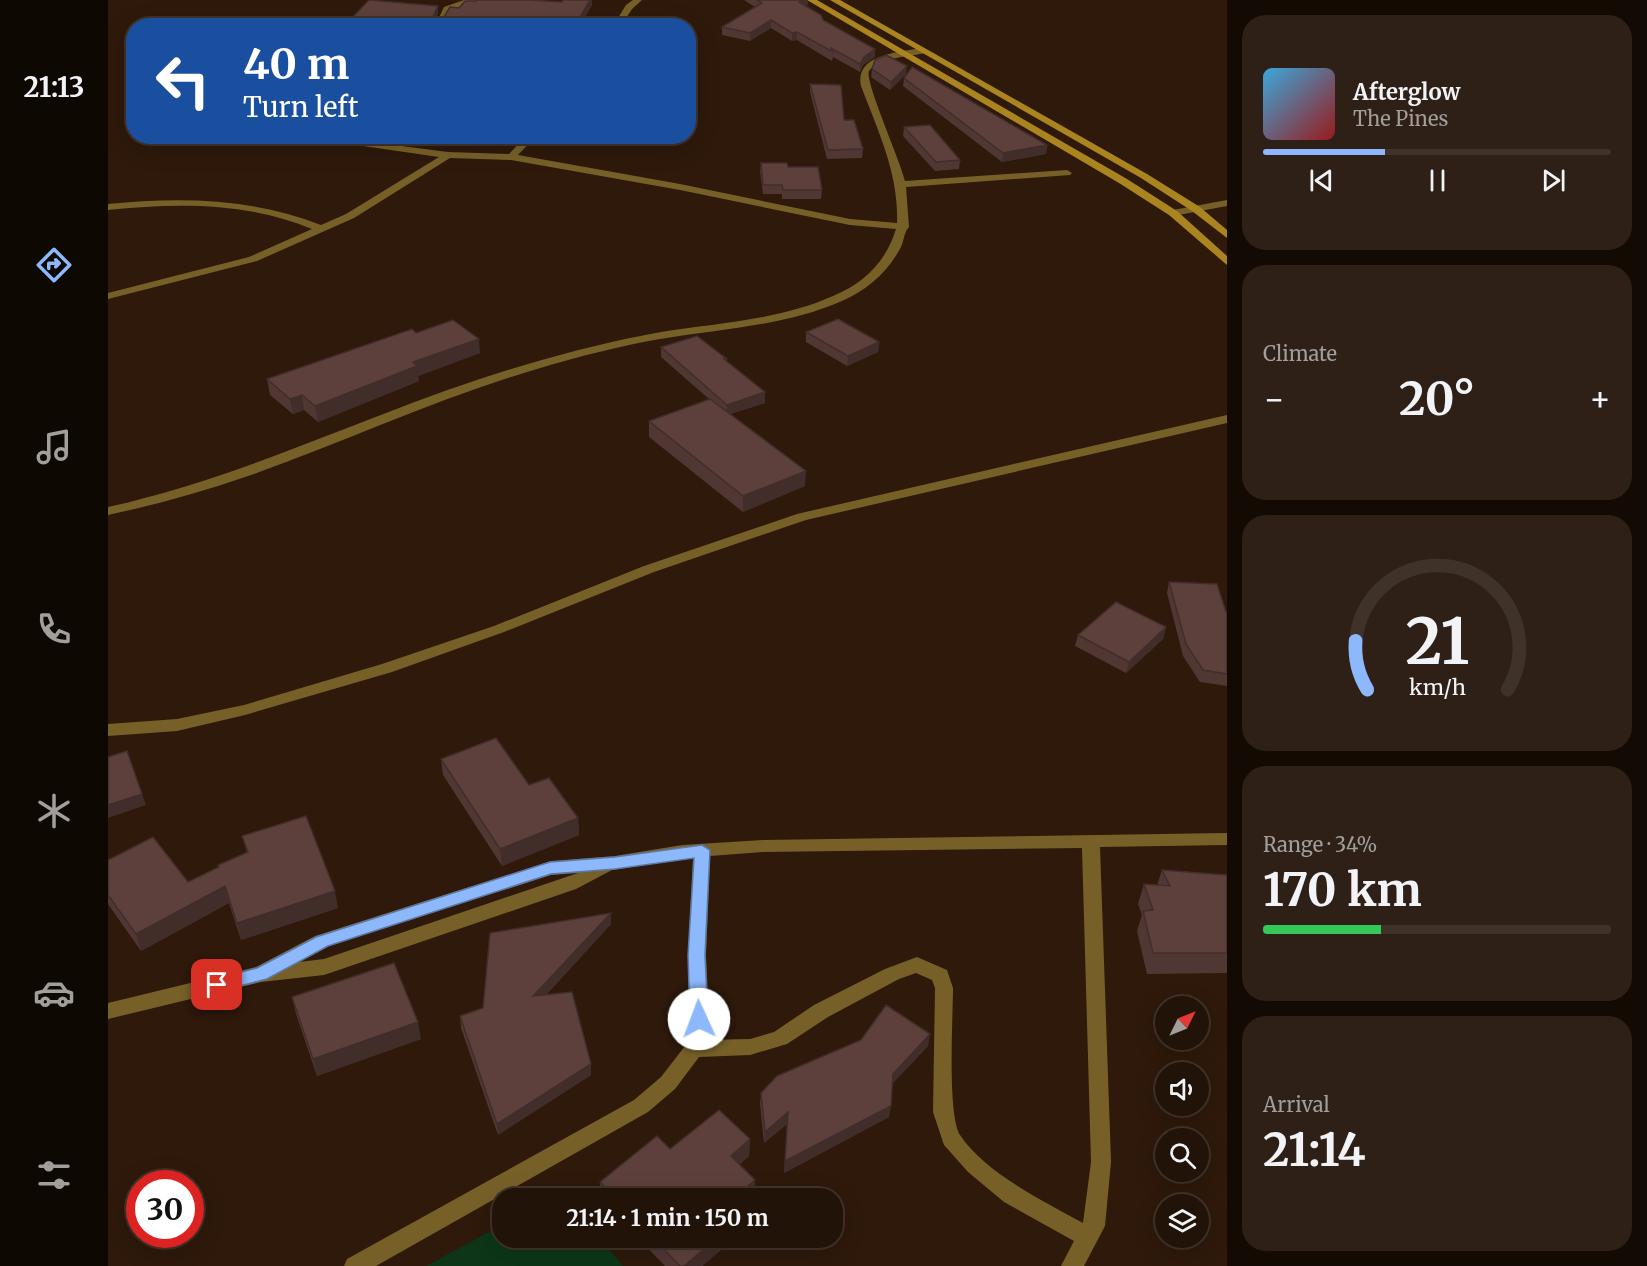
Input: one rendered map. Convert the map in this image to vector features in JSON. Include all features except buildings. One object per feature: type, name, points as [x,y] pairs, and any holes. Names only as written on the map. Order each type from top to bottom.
[{"type":"main road","points":[[811,0],[1123,181],[1173,213],[1227,262]]},
{"type":"main road","points":[[834,0],[1144,176],[1196,209],[1227,235]]},
{"type":"street","points":[[443,18],[447,9],[469,1],[507,0]]},
{"type":"street","points":[[622,18],[629,7],[638,0]]},
{"type":"street","points":[[108,511],[270,464],[461,390],[559,359],[658,337],[759,321],[809,309],[867,282],[883,268],[894,251],[904,226],[902,184],[865,86],[863,74],[866,68],[875,62],[923,51]]},
{"type":"street","points":[[351,144],[448,155],[511,158],[680,187],[850,222],[904,226]]},
{"type":"street","points":[[511,158],[524,144]]},
{"type":"street","points":[[108,296],[168,283],[253,259],[380,199],[448,155]]},
{"type":"street","points":[[902,184],[1066,173]]},
{"type":"street","points":[[108,207],[190,203],[232,206],[299,218],[322,228]]},
{"type":"street","points":[[1173,213],[1227,203]]},
{"type":"street","points":[[108,730],[177,725],[245,710],[387,668],[499,629],[649,569],[802,517],[1227,419]]},
{"type":"street","points":[[261,974],[322,941],[550,868],[615,863],[702,850],[763,846],[1227,839]]},
{"type":"street","points":[[1072,1266],[1094,1226],[1101,1162],[1091,841]]},
{"type":"street","points":[[355,1266],[641,1106],[668,1083],[694,1049],[699,1019],[697,955],[702,850]]},
{"type":"street","points":[[108,1011],[261,974],[324,967],[570,884],[615,863]]},
{"type":"street","points":[[694,1049],[750,1047],[780,1038],[821,1011],[892,974],[916,965],[928,969],[940,975],[944,988],[943,1112],[951,1139],[975,1165],[1012,1195],[1088,1237]]},
{"type":"green space","points":[[492,1230],[492,1248],[608,1248],[623,1266],[426,1266]]},
{"type":"route","points":[[217,985],[261,974],[322,941],[550,868],[615,863],[702,850],[697,955],[699,1019]]}]
